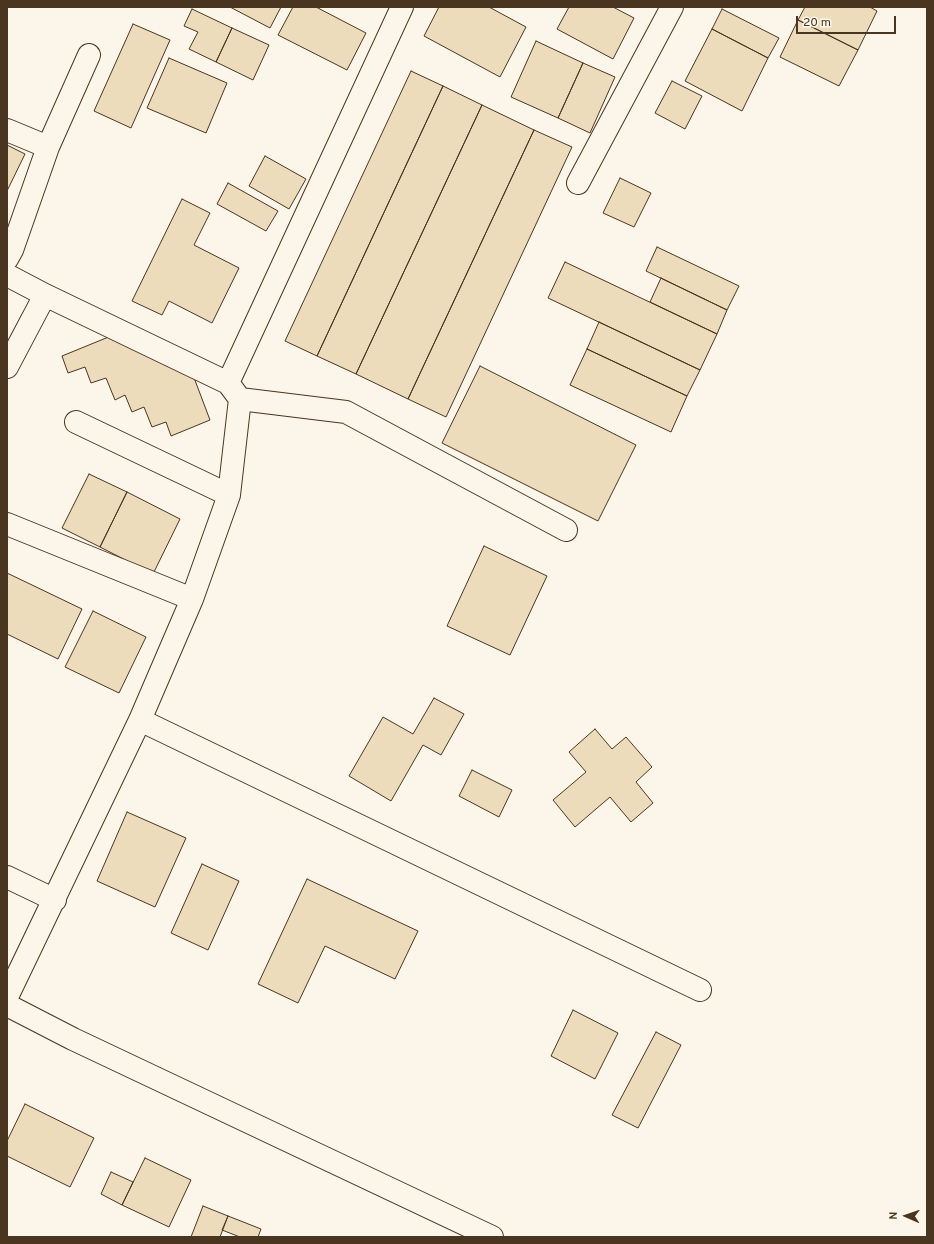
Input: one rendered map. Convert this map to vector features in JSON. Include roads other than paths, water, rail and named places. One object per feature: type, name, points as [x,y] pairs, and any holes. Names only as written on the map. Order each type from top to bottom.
[{"type":"street","points":[[7,997],[55,900],[140,720],[192,599],[229,495],[234,391],[402,7]]},
{"type":"street","points":[[578,183],[672,7]]},
{"type":"street","points":[[9,252],[48,147],[89,55]]},
{"type":"street","points":[[7,130],[48,147]]},
{"type":"street","points":[[7,275],[234,391],[346,412],[566,530]]},
{"type":"street","points":[[7,367],[45,295]]},
{"type":"street","points":[[76,422],[229,495]]},
{"type":"street","points":[[7,524],[192,599]]},
{"type":"street","points":[[140,720],[700,990]]},
{"type":"street","points":[[7,877],[55,900]]},
{"type":"street","points":[[7,1005],[73,1039],[492,1237]]}]
